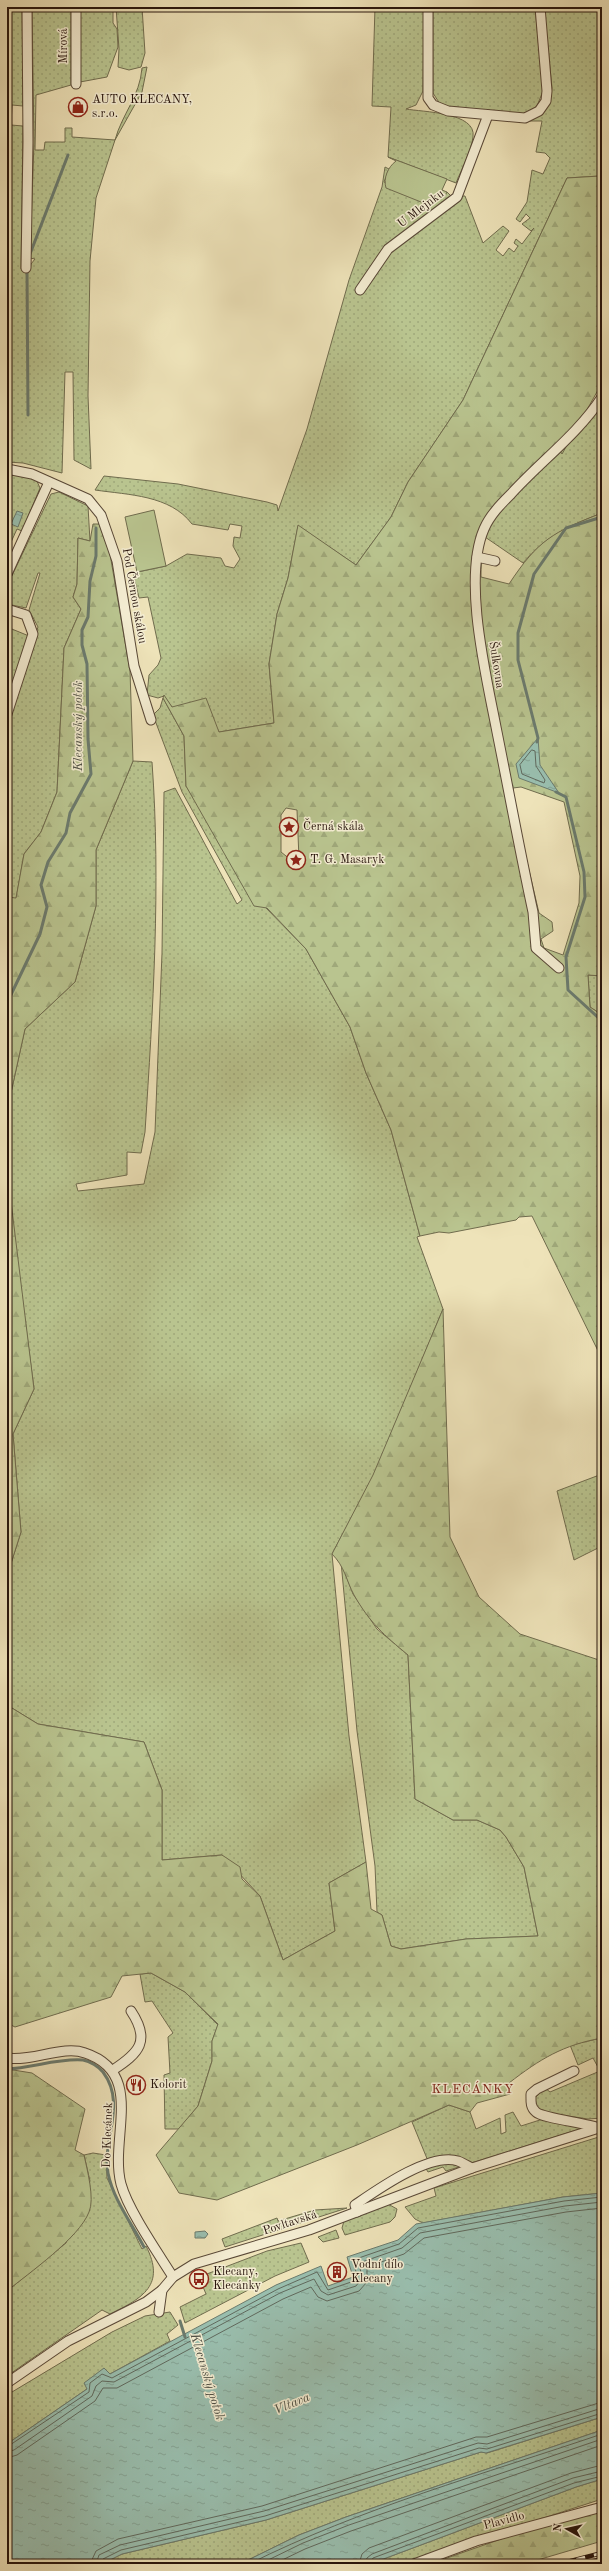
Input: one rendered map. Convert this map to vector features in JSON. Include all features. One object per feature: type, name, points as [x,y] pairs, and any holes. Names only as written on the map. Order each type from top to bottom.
[{"type":"street","points":[[26,268],[28,142],[27,7]]},
{"type":"street","name":"Mírová","points":[[76,7],[76,84]]},
{"type":"street","points":[[428,7],[428,98],[433,105],[448,111],[525,118],[539,111],[546,101],[547,91],[540,7]]},
{"type":"street","name":"U Mlejnku","points":[[360,290],[388,249],[457,197],[488,115]]},
{"type":"street","name":"Šulkovna","points":[[559,968],[536,948],[533,912],[485,676],[476,603],[477,557],[484,530],[495,511],[538,464],[567,439],[602,397]]},
{"type":"street","name":"Pod Černou skálou","points":[[7,469],[22,470],[88,499],[101,515],[109,532],[123,591],[134,666],[151,720]]},
{"type":"street","points":[[7,574],[48,482]]},
{"type":"street","points":[[477,557],[495,561]]},
{"type":"street","points":[[7,608],[26,615],[33,634],[7,714]]},
{"type":"street","points":[[112,2070],[138,2050],[142,2040],[139,2023],[132,2011]]},
{"type":"street","name":"Do Klecánek","points":[[7,2058],[24,2060],[68,2052],[83,2052],[102,2059],[112,2070],[121,2090],[117,2168],[121,2186],[153,2246],[173,2277]]},
{"type":"street","points":[[574,2071],[537,2089],[531,2094],[531,2105],[540,2115],[584,2122],[600,2128]]},
{"type":"street","name":"Povltavská","points":[[7,2383],[68,2341],[146,2302],[162,2290],[173,2277],[194,2264],[308,2230],[472,2168],[600,2128]]},
{"type":"street","points":[[357,2212],[355,2205],[388,2182],[428,2164],[457,2161],[472,2168]]},
{"type":"street","points":[[159,2312],[162,2290]]},
{"type":"street","name":"Plavidlo","points":[[414,2564],[476,2541],[602,2507]]},
{"type":"green space","points":[[7,7],[22,7],[23,106],[12,105],[11,125],[23,126],[21,269],[30,270],[31,264],[35,259],[30,258],[34,142],[32,7],[71,7],[71,85],[36,95],[35,150],[44,150],[45,142],[65,142],[65,128],[72,128],[72,137],[115,140],[96,198],[90,261],[88,396],[91,469],[74,460],[73,372],[65,372],[62,473],[23,463],[7,462]]},
{"type":"green space","points":[[80,7],[113,7],[113,23],[117,29],[118,47],[107,77],[80,82]]},
{"type":"green space","points":[[116,7],[142,7],[145,53],[141,67],[129,70],[118,67],[119,49]]},
{"type":"green space","points":[[375,7],[424,7],[423,91],[416,105],[406,109],[458,118],[466,122],[472,129],[473,137],[470,148],[456,183],[388,157],[391,107],[372,106]]},
{"type":"green space","points":[[433,7],[535,7],[543,91],[537,106],[525,114],[445,106],[440,104],[433,93]]},
{"type":"green space","points":[[544,7],[602,7],[600,176],[567,178],[463,400],[408,482],[391,517],[356,565],[298,526],[288,578],[277,614],[269,664],[274,723],[219,732],[172,707],[164,696],[158,698],[147,695],[149,675],[158,665],[161,658],[148,597],[139,598],[133,573],[166,566],[187,554],[221,558],[225,566],[234,568],[240,559],[233,546],[234,537],[240,538],[242,526],[230,524],[228,530],[192,524],[183,514],[161,502],[135,495],[95,490],[104,476],[178,484],[267,502],[277,505],[278,511],[307,429],[349,280],[382,187],[385,167],[389,169],[384,182],[431,206],[447,192],[456,201],[462,196],[465,196],[483,243],[503,226],[509,231],[496,250],[503,256],[509,248],[514,252],[518,246],[514,243],[516,239],[522,244],[534,228],[531,231],[522,224],[530,218],[526,214],[520,222],[516,219],[527,202],[532,170],[543,174],[550,158],[545,153],[536,152],[542,121],[526,121],[550,101],[552,88]]},
{"type":"green space","points":[[147,67],[142,92],[115,140],[138,87],[142,68]]},
{"type":"green space","points":[[388,157],[447,179],[442,190],[447,192],[445,196],[441,196],[431,206],[386,188],[385,180],[387,173],[396,161]]},
{"type":"green space","points":[[602,163],[602,383],[562,454],[560,451],[524,484],[506,502],[493,520],[484,540],[481,577],[509,584],[529,557],[548,539],[571,526],[602,513],[602,976],[588,975],[590,1007],[602,1015],[602,1359],[532,1216],[519,1217],[516,1220],[449,1233],[439,1232],[420,1236],[391,1130],[366,1073],[350,1027],[306,949],[267,908],[254,906],[186,786],[184,736],[163,698],[164,695],[172,707],[206,698],[219,732],[274,723],[269,664],[277,614],[288,578],[298,525],[356,565],[391,517],[408,482],[463,400],[567,178],[600,176]],"holes":[[[521,787],[564,802],[580,876],[579,903],[563,955],[544,948],[541,939],[553,931],[552,922],[539,913],[514,806],[513,788]],[[286,808],[297,810],[299,859],[291,860],[281,852],[281,815]]]},
{"type":"green space","points":[[602,404],[602,513],[559,532],[541,545],[523,563],[485,537],[488,528],[498,512]]},
{"type":"green space","points":[[7,474],[21,475],[36,479],[40,488],[22,531],[17,529],[7,551]]},
{"type":"green space","points":[[59,492],[88,506],[90,541],[78,538],[77,584],[73,597],[81,609],[64,648],[57,792],[41,832],[24,854],[16,899],[7,896],[7,723],[38,627],[29,610],[40,573],[38,573],[26,608],[7,604],[7,586],[51,494]]},
{"type":"green space","points":[[154,510],[166,566],[137,572],[125,517]]},
{"type":"green space","points":[[93,524],[99,524],[110,554],[130,671],[133,761],[96,850],[96,906],[75,982],[25,1029],[7,1111],[7,897],[16,898],[24,854],[41,832],[57,792],[64,648],[81,609],[73,597],[77,584],[78,538],[90,541]]},
{"type":"green space","points":[[7,627],[29,636],[7,703]]},
{"type":"green space","points":[[163,698],[184,736],[186,786],[266,908],[306,949],[350,1027],[366,1073],[391,1130],[420,1236],[417,1237],[443,1309],[375,1473],[332,1554],[349,1736],[366,1862],[329,1883],[335,1931],[283,1960],[260,1896],[222,1855],[162,1860],[162,1790],[144,1742],[38,1724],[7,1705],[7,1576],[21,1532],[13,1434],[34,1389],[9,1196],[7,1111],[25,1029],[75,982],[96,906],[96,850],[133,761],[152,762],[155,808],[155,947],[145,1132],[141,1153],[127,1152],[127,1175],[76,1184],[78,1191],[144,1184],[155,1132],[162,953],[164,792],[175,788],[237,904],[242,900],[182,792],[153,715],[160,708]]},
{"type":"green space","points":[[588,975],[602,976],[602,1015],[590,1007]]},
{"type":"green space","points":[[7,1169],[34,1389],[13,1434],[21,1532],[7,1576]]},
{"type":"green space","points":[[443,1309],[450,1537],[479,1597],[520,1634],[602,1661],[602,2038],[575,2045],[552,2054],[509,2083],[510,2094],[477,2103],[470,2112],[449,2105],[357,2145],[217,2200],[179,2193],[156,2155],[198,2106],[212,2061],[212,2041],[218,2024],[185,1992],[151,1973],[122,1976],[111,1997],[15,2027],[7,2023],[7,1705],[38,1724],[144,1742],[162,1790],[162,1860],[222,1855],[240,1867],[242,1879],[260,1896],[283,1960],[335,1931],[329,1883],[366,1862],[371,1909],[382,1915],[391,1946],[401,1949],[466,1939],[538,1936],[524,1867],[506,1837],[500,1830],[477,1820],[453,1820],[415,1799],[408,1655],[385,1635],[372,1621],[354,1595],[340,1564],[332,1554],[373,1475]]},
{"type":"green space","points":[[602,1474],[602,1546],[574,1560],[557,1491]]},
{"type":"green space","points":[[341,1562],[353,1594],[377,1629],[408,1655],[415,1799],[453,1820],[477,1820],[500,1830],[506,1837],[524,1867],[538,1936],[466,1939],[401,1949],[391,1946],[382,1915],[377,1912],[375,1866],[357,1731]]},
{"type":"green space","points":[[151,1973],[185,1992],[218,2025],[212,2041],[212,2061],[198,2106],[179,2129],[165,2129],[164,2075],[170,2073],[168,2037],[173,2033],[152,2001],[145,2002],[140,1974]]},
{"type":"green space","points":[[602,2038],[602,2118],[588,2119],[542,2112],[537,2108],[535,2098],[545,2088],[550,2092],[600,2071],[593,2058],[578,2065],[570,2045]]},
{"type":"green space","points":[[7,2069],[32,2073],[85,2109],[75,2150],[84,2155],[90,2184],[91,2206],[84,2222],[75,2233],[40,2265],[7,2291]]},
{"type":"green space","points":[[449,2105],[470,2112],[476,2129],[500,2118],[501,2134],[506,2132],[505,2115],[513,2112],[521,2126],[543,2119],[583,2128],[446,2171],[443,2167],[428,2172],[425,2167],[428,2161],[412,2122]]},
{"type":"green space","points":[[602,2136],[602,2193],[563,2197],[423,2223],[415,2219],[405,2207],[436,2196],[434,2188]]},
{"type":"green space","points":[[93,2153],[106,2155],[107,2178],[142,2249],[146,2246],[152,2259],[152,2280],[148,2289],[132,2302],[110,2314],[102,2310],[7,2376],[7,2291],[66,2243],[90,2181],[84,2155]]},
{"type":"green space","points":[[388,2204],[397,2209],[395,2217],[390,2222],[345,2235],[342,2228],[344,2221]]},
{"type":"green space","points":[[347,2208],[225,2247],[222,2239],[277,2218],[278,2221],[315,2210]]},
{"type":"green space","points":[[336,2230],[339,2238],[323,2242],[318,2237]]},
{"type":"green space","points":[[301,2243],[309,2262],[275,2276],[185,2323],[180,2307],[206,2294],[199,2277],[267,2251]]},
{"type":"green space","points":[[170,2312],[178,2325],[167,2334],[170,2341],[110,2374],[104,2368],[87,2389],[7,2444],[7,2395],[112,2332],[145,2316]]},
{"type":"green space","points":[[602,2417],[602,2430],[346,2517],[299,2535],[240,2564],[102,2564],[122,2554],[266,2520],[481,2452],[487,2453]]},
{"type":"green space","points":[[602,2479],[602,2499],[402,2564],[370,2564],[576,2487]]},
{"type":"green space","points":[[602,2510],[602,2541],[524,2564],[430,2564],[521,2532]]},
{"type":"water","points":[[17,511],[23,513],[18,527],[11,524]]},
{"type":"water","points":[[538,738],[540,765],[559,793],[519,778],[516,764]]},
{"type":"water","name":"Vltava","points":[[602,2193],[602,2417],[486,2453],[481,2452],[266,2520],[122,2554],[102,2564],[7,2564],[7,2444],[87,2389],[84,2383],[104,2368],[110,2374],[276,2285],[321,2266],[328,2286],[353,2277],[347,2257],[398,2240],[416,2224],[563,2197]]},
{"type":"water","points":[[205,2231],[208,2234],[205,2238],[195,2238],[195,2232]]},
{"type":"water","points":[[602,2430],[602,2479],[576,2487],[370,2564],[240,2564],[299,2535],[346,2517]]},
{"type":"waterway","name":"Klecanský potok","points":[[30,254],[68,155]]},
{"type":"waterway","name":"Klecanský potok","points":[[27,269],[28,415]]},
{"type":"waterway","points":[[537,742],[538,738],[518,660],[518,633],[534,574],[566,528],[602,517]]},
{"type":"waterway","name":"Klecanský potok","points":[[7,1003],[40,934],[47,907],[41,885],[48,862],[66,833],[70,813],[91,774],[88,739],[87,664],[82,645],[82,630],[88,617],[90,581],[96,556],[96,528]]},
{"type":"waterway","points":[[556,792],[566,797],[584,872],[585,897],[566,957],[568,990],[602,1021]]},
{"type":"waterway","name":"Klecanský potok","points":[[7,2069],[64,2060],[83,2060],[94,2064],[103,2072],[110,2084],[114,2109],[107,2160],[110,2183],[118,2202],[144,2247]]},
{"type":"waterway","name":"Klecanský potok","points":[[180,2321],[185,2337]]},
{"type":"railway","points":[[559,2564],[602,2553]]},
{"type":"railway","points":[[582,2564],[602,2559]]},
{"type":"place","name":"AUTO KLECANY, s.r.o.","points":[[78,107]]},
{"type":"place","name":"Černá skála","points":[[289,827]]},
{"type":"place","name":"T. G. Masaryk","points":[[296,860]]},
{"type":"place","name":"Kolorit","points":[[136,2085]]},
{"type":"place","name":"Vodní dílo Klecany","points":[[337,2272]]},
{"type":"place","name":"Klecany, Klecánky","points":[[199,2279]]},
{"type":"district","name":"KLECÁNKY","points":[[473,2089]]}]
